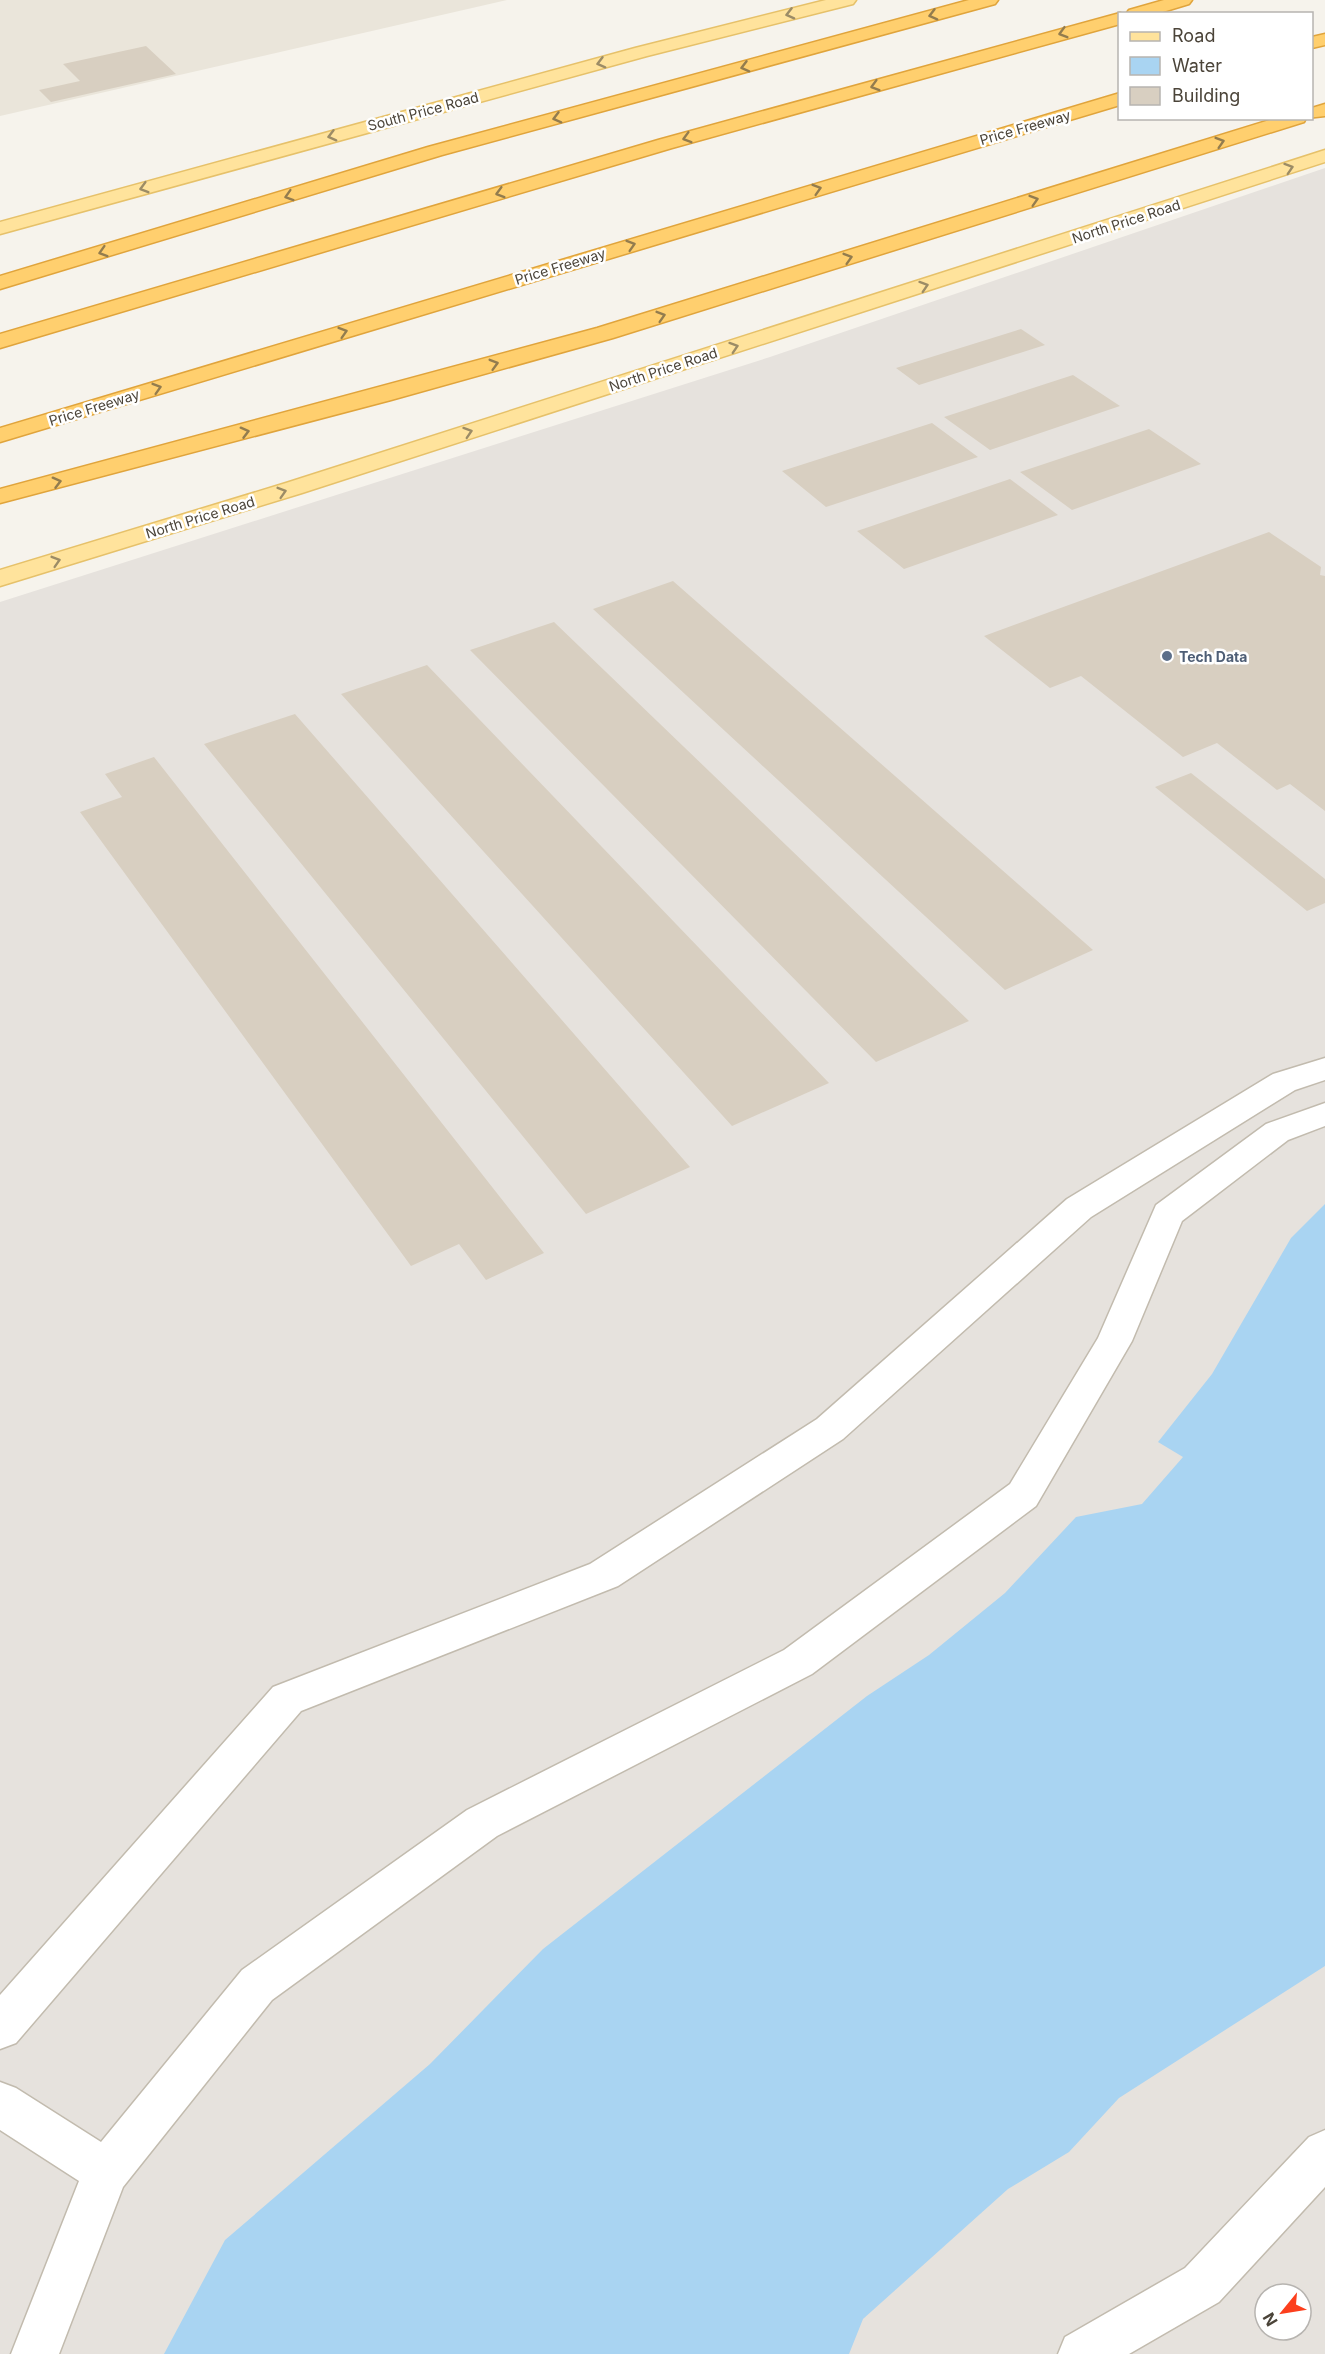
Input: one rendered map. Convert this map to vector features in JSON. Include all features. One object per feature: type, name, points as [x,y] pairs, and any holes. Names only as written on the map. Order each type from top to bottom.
[{"type":"highway","points":[[0,283],[435,152],[989,0]]},
{"type":"highway","points":[[1142,12],[1184,0]]},
{"type":"highway","points":[[0,340],[653,147],[1118,18]]},
{"type":"highway","name":"Price Freeway","points":[[0,435],[1118,99]]},
{"type":"highway","points":[[0,496],[383,395],[606,333],[1291,120]]},
{"type":"main road","name":"South Price Road","points":[[0,228],[641,52],[847,0]]},
{"type":"main road","name":"North Price Road","points":[[0,578],[294,488],[1325,156]]},
{"type":"street","points":[[0,2028],[287,1699],[604,1575],[830,1429],[1079,1208],[1284,1082],[1325,1069]]},
{"type":"street","points":[[35,2354],[106,2172],[258,1985],[482,1823],[798,1662],[1023,1496],[1114,1341],[1168,1214],[1277,1132],[1325,1114]]},
{"type":"street","points":[[0,2104],[106,2172]]},
{"type":"street","points":[[1082,2354],[1202,2285],[1325,2153]]},
{"type":"shaded area","points":[[0,0],[507,0],[0,116]]},
{"type":"shaded area","points":[[1325,168],[1325,2354],[0,2354],[0,602],[770,357]]},
{"type":"water","points":[[1325,1204],[1325,1966],[1119,2098],[1069,2152],[1008,2189],[863,2319],[849,2354],[164,2354],[225,2240],[430,2064],[543,1949],[867,1696],[929,1655],[1005,1593],[1076,1517],[1142,1504],[1183,1457],[1158,1442],[1212,1374],[1291,1238]]},
{"type":"building","points":[[146,46],[176,74],[51,102],[39,90],[80,81],[63,64]]},
{"type":"building","points":[[1021,329],[1045,345],[919,385],[896,368]]},
{"type":"building","points":[[1073,375],[1120,406],[990,450],[944,417]]},
{"type":"building","points":[[932,423],[978,457],[826,507],[782,471]]},
{"type":"building","points":[[1149,429],[1201,464],[1072,510],[1020,472]]},
{"type":"building","points":[[1010,479],[1058,515],[904,569],[857,531]]},
{"type":"building","name":"Tech Data","points":[[1269,532],[1321,567],[1320,575],[1325,576],[1325,811],[1290,784],[1277,790],[1217,743],[1183,757],[1081,676],[1050,688],[984,636]]},
{"type":"building","points":[[673,581],[1093,950],[1005,990],[593,609]]},
{"type":"building","points":[[554,622],[969,1021],[876,1062],[470,650]]},
{"type":"building","points":[[427,665],[829,1083],[732,1126],[341,694]]},
{"type":"building","points":[[295,714],[690,1167],[586,1214],[204,744]]},
{"type":"building","points":[[154,757],[544,1253],[486,1280],[459,1244],[411,1266],[80,812],[122,797],[105,774]]},
{"type":"building","points":[[1191,773],[1325,879],[1325,903],[1307,911],[1155,787]]},
{"type":"place","name":"Tech Data","points":[[1167,656]]}]
